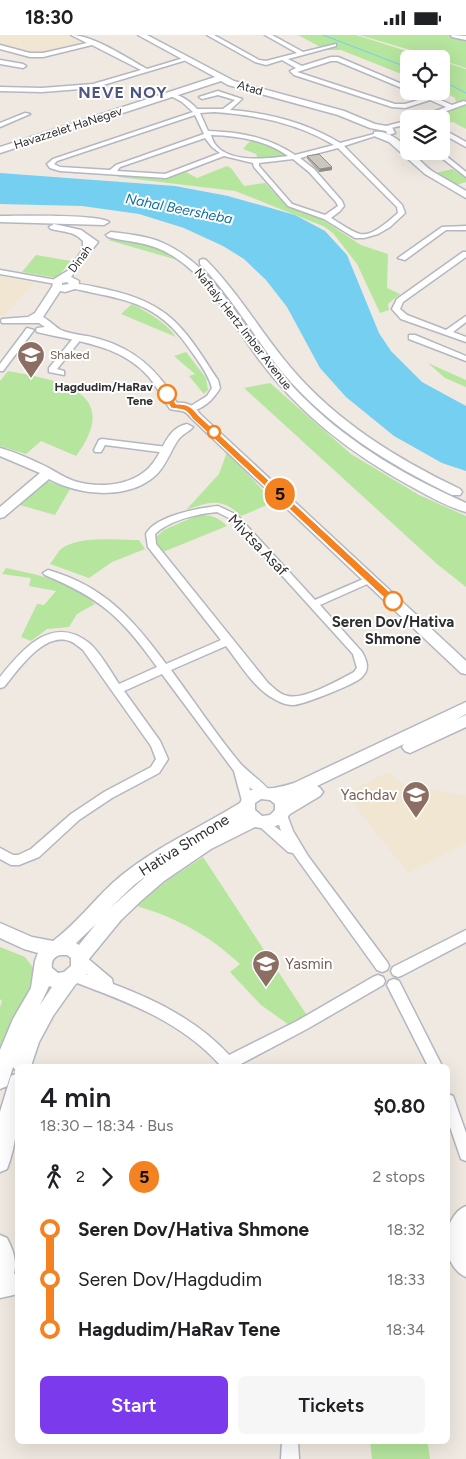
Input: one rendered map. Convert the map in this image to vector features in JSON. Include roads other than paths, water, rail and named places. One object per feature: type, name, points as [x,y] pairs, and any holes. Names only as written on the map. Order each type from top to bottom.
[{"type":"street","points":[[74,35],[147,71]]},
{"type":"street","name":"Atad","points":[[142,35],[222,78],[246,88],[341,113],[366,123],[383,132],[428,173],[466,195]]},
{"type":"street","points":[[210,35],[261,62],[270,63],[334,45]]},
{"type":"street","points":[[268,35],[303,54]]},
{"type":"street","points":[[455,35],[466,38]]},
{"type":"street","points":[[0,47],[30,55],[43,55],[93,43]]},
{"type":"street","points":[[400,85],[332,58],[293,72],[394,106],[407,106],[424,100]]},
{"type":"street","points":[[0,89],[32,91],[82,88],[111,82],[187,59]]},
{"type":"street","points":[[284,59],[301,68]]},
{"type":"street","points":[[0,62],[23,66]]},
{"type":"street","name":"Havazzelet HaNegev","points":[[0,150],[222,78]]},
{"type":"street","points":[[202,97],[218,93],[239,99],[226,110]]},
{"type":"street","points":[[173,95],[186,101],[198,112],[214,146],[224,154],[240,160],[256,162],[274,161],[383,132],[400,125]]},
{"type":"street","points":[[435,100],[451,107]]},
{"type":"street","points":[[443,110],[464,103]]},
{"type":"street","points":[[224,154],[166,175],[60,169],[52,167],[50,164],[63,157],[183,116],[198,112],[226,110],[261,115],[326,137],[338,144],[402,210],[398,217],[364,237],[355,235],[326,218],[290,205],[256,166],[256,162]]},
{"type":"street","points":[[0,125],[27,114]]},
{"type":"street","points":[[112,172],[118,166],[207,134],[226,133],[248,136],[271,143],[296,156],[339,201],[341,205],[338,211],[326,218]]},
{"type":"street","points":[[450,135],[466,145]]},
{"type":"street","points":[[447,160],[466,175]]},
{"type":"street","name":"Naftaly Hertz Imber Avenue","points":[[0,219],[55,219],[164,239],[177,245],[202,261],[220,280],[287,370],[325,409],[382,452],[421,475],[466,497]]},
{"type":"street","points":[[0,225],[74,225],[97,237],[110,229]]},
{"type":"street","points":[[18,225],[75,231],[86,237],[88,250]]},
{"type":"street","points":[[89,233],[91,225],[110,229]]},
{"type":"street","points":[[402,258],[444,229],[466,228]]},
{"type":"street","name":"Naftaly Hertz Imber Avenue","points":[[110,229],[152,242],[168,249],[191,264],[209,283],[275,373],[313,413],[353,445],[383,465],[466,509]]},
{"type":"street","name":"Dinah","points":[[0,369],[36,325],[47,317],[73,286],[78,273],[110,229]]},
{"type":"street","name":"Dinah","points":[[36,325],[39,315],[58,283],[72,272],[88,250],[93,241],[93,237],[89,233]]},
{"type":"street","points":[[466,254],[396,306],[397,311],[404,317],[466,340]]},
{"type":"street","points":[[0,272],[58,283],[69,279],[73,286],[105,291],[138,301],[162,313],[177,326],[214,380],[216,387],[210,398],[173,437],[160,463],[151,474],[124,487],[105,489],[81,487],[0,452]]},
{"type":"street","points":[[447,333],[466,318]]},
{"type":"street","points":[[3,321],[36,325],[112,348],[144,366],[167,394],[173,416],[173,437]]},
{"type":"street","points":[[61,373],[52,370],[75,337]]},
{"type":"street","points":[[412,337],[466,359]]},
{"type":"street","points":[[173,416],[185,406],[190,420]]},
{"type":"street","points":[[173,416],[190,420],[215,433],[466,669]]},
{"type":"street","points":[[98,450],[102,442],[167,450]]},
{"type":"street","points":[[0,514],[48,473]]},
{"type":"street","name":"Mivtsa Asaf","points":[[228,641],[153,550],[149,539],[156,529],[204,510],[218,509],[224,511],[234,517],[314,604]]},
{"type":"street","points":[[48,573],[83,588],[124,617],[235,765],[251,782],[283,803],[283,812],[288,832],[304,860],[382,966]]},
{"type":"street","points":[[118,689],[228,641],[264,686],[278,698],[294,702],[304,700],[358,675],[362,668],[357,652],[314,604],[371,579]]},
{"type":"street","points":[[0,684],[36,643],[56,636],[74,638],[87,647],[118,689],[156,744],[162,759],[159,765],[145,777],[108,795],[76,817],[35,853],[19,860],[11,860],[0,853]]},
{"type":"street","points":[[253,813],[255,795],[297,789],[466,708]]},
{"type":"street","points":[[253,813],[276,820],[299,800],[466,721]]},
{"type":"street","points":[[235,765],[253,813],[284,839],[304,860]]},
{"type":"street","name":"Hativa Shmone","points":[[56,948],[72,938],[110,896],[146,866],[174,847],[253,813]]},
{"type":"street","name":"Hativa Shmone","points":[[23,1064],[35,1030],[45,1011],[123,906],[158,877],[253,813]]},
{"type":"street","points":[[0,930],[36,953],[49,978],[53,980],[64,981],[76,968]]},
{"type":"street","points":[[398,971],[466,935]]},
{"type":"street","points":[[16,939],[56,948],[69,948],[76,968],[191,1030],[228,1064]]},
{"type":"street","points":[[0,1080],[20,1025],[38,990],[46,956],[56,948]]},
{"type":"street","points":[[390,965],[398,971],[399,979],[394,985],[387,986],[378,981],[376,973],[382,966],[390,965]]},
{"type":"street","points":[[231,1064],[378,981]]},
{"type":"street","points":[[394,985],[434,1064]]},
{"type":"street","points":[[0,1162],[15,1093]]},
{"type":"street","points":[[450,1107],[466,1154]]},
{"type":"street","points":[[458,1263],[454,1235],[461,1219]]},
{"type":"street","points":[[6,1248],[6,1267],[0,1286],[15,1284]]},
{"type":"street","points":[[290,1444],[290,1459]]},
{"type":"water","name":"Nahal Beersheba","points":[[0,173],[175,186],[228,196],[295,215],[325,231],[347,255],[379,333],[391,351],[422,382],[466,406],[466,471],[442,463],[394,436],[346,397],[320,368],[287,307],[266,280],[244,259],[223,246],[184,228],[139,214],[82,206],[0,204]]},
{"type":"waterway","points":[[323,35],[400,65]]},
{"type":"waterway","points":[[450,85],[466,93]]},
{"type":"place","name":"Shaked","points":[[31,379]]},
{"type":"place","name":"Hagdudim/HaRav Tene","points":[[167,394]]},
{"type":"place","name":"Seren Dov/Hativa Shmone","points":[[393,601]]},
{"type":"place","name":"Yachdav","points":[[416,819]]},
{"type":"place","name":"Yasmin","points":[[266,988]]},
{"type":"district","name":"NEVE NOY","points":[[123,92]]}]
